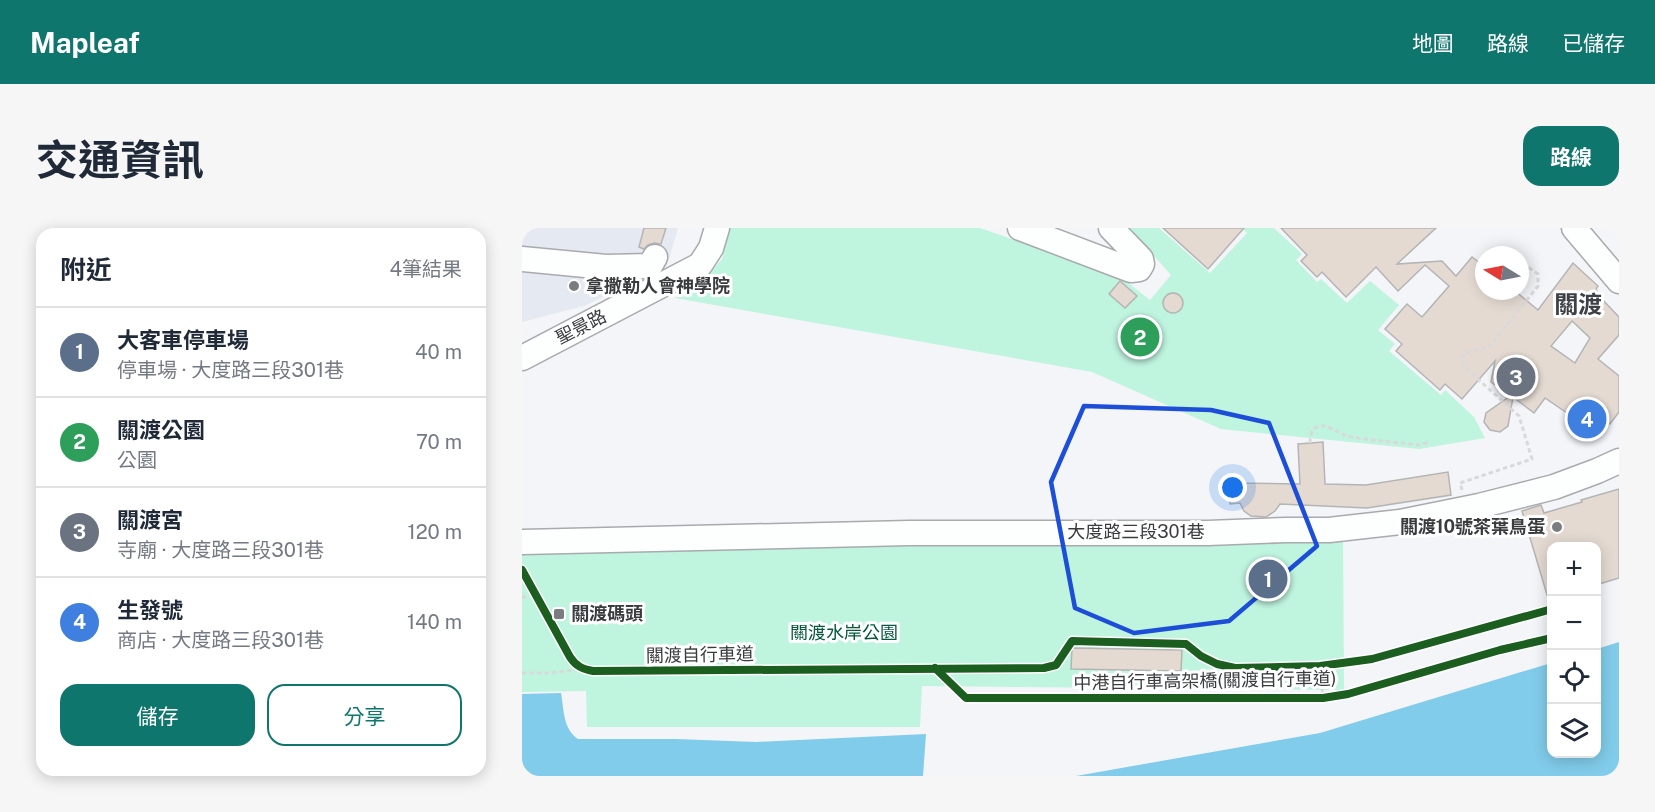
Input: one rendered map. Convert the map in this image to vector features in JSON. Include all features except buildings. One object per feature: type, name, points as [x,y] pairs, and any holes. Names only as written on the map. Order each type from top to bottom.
[{"type":"street","name":"聖景路","points":[[522,358],[700,265],[711,248],[717,228]]},
{"type":"street","points":[[1020,228],[1131,270],[1139,269],[1142,264],[1141,259],[1111,228]]},
{"type":"street","points":[[1574,228],[1619,281]]},
{"type":"street","points":[[522,259],[617,267],[650,266],[655,257]]},
{"type":"street","name":"大度路三段301巷","points":[[522,542],[909,532],[1329,530],[1400,522],[1490,503],[1554,487],[1619,461]]},
{"type":"path","points":[[1615,228],[1619,232]]},
{"type":"path","points":[[1529,268],[1538,274],[1538,286],[1529,297]]},
{"type":"path","points":[[1462,490],[1460,483],[1533,459],[1519,416],[1469,371],[1462,357],[1471,350],[1490,346],[1527,300]]},
{"type":"path","points":[[1310,443],[1310,435],[1320,425],[1348,436],[1418,445],[1429,442]]},
{"type":"path","points":[[527,581],[538,601]]},
{"type":"path","points":[[522,598],[532,592]]},
{"type":"path","points":[[575,664],[583,669]]},
{"type":"path","points":[[1310,667],[1331,665]]},
{"type":"path","points":[[1320,666],[1327,698]]},
{"type":"path","points":[[522,673],[583,669],[593,671]]},
{"type":"highlighted area","points":[[1084,406],[1211,410],[1269,423],[1317,546],[1229,621],[1134,633],[1075,608],[1051,482]]},
{"type":"shaded area","name":"拿撒勒人會神學院","points":[[522,228],[678,228],[667,266],[584,306],[522,322]]},
{"type":"green space","points":[[730,228],[980,228],[1121,277],[1150,300],[1171,275],[1129,228],[1159,228],[1210,273],[1247,233],[1242,228],[1274,228],[1302,254],[1296,260],[1317,282],[1321,279],[1347,303],[1370,281],[1399,305],[1378,330],[1395,344],[1389,351],[1441,395],[1445,390],[1474,417],[1485,438],[1419,449],[1221,429],[1092,372],[675,298],[703,281],[722,259]]},
{"type":"green space","name":"關渡水岸公園","points":[[1343,531],[1344,690],[922,686],[920,727],[587,727],[586,691],[522,692],[522,545]]},
{"type":"water","points":[[1619,642],[1619,776],[1076,776],[1320,733],[1547,664],[1547,758],[1601,758],[1601,648]]},
{"type":"water","points":[[561,693],[567,725],[578,739],[756,742],[926,734],[923,776],[522,776],[522,694]]},
{"type":"cycle path","name":"關渡自行車道","points":[[522,570],[570,657],[580,667],[593,671],[1044,668],[1056,665],[1072,641],[1186,644],[1201,656],[1217,664],[1235,668],[1320,666],[1372,659],[1547,610]]},
{"type":"cycle path","name":"中港自行車高架橋(關渡自行車道)","points":[[935,668],[966,698],[1323,698],[1348,694],[1500,650],[1547,639]]},
{"type":"place","name":"拿撒勒人會神學院","points":[[574,286]]},
{"type":"place","name":"關渡公園","points":[[1140,337]]},
{"type":"place","name":"關渡宮","points":[[1516,377]]},
{"type":"place","name":"生發號","points":[[1587,419]]},
{"type":"place","name":"關渡10號茶葉鳥蛋","points":[[1557,527]]},
{"type":"place","name":"大客車停車場","points":[[1268,579]]},
{"type":"place","name":"關渡碼頭","points":[[559,614]]},
{"type":"district","name":"關渡","points":[[1578,305]]}]
